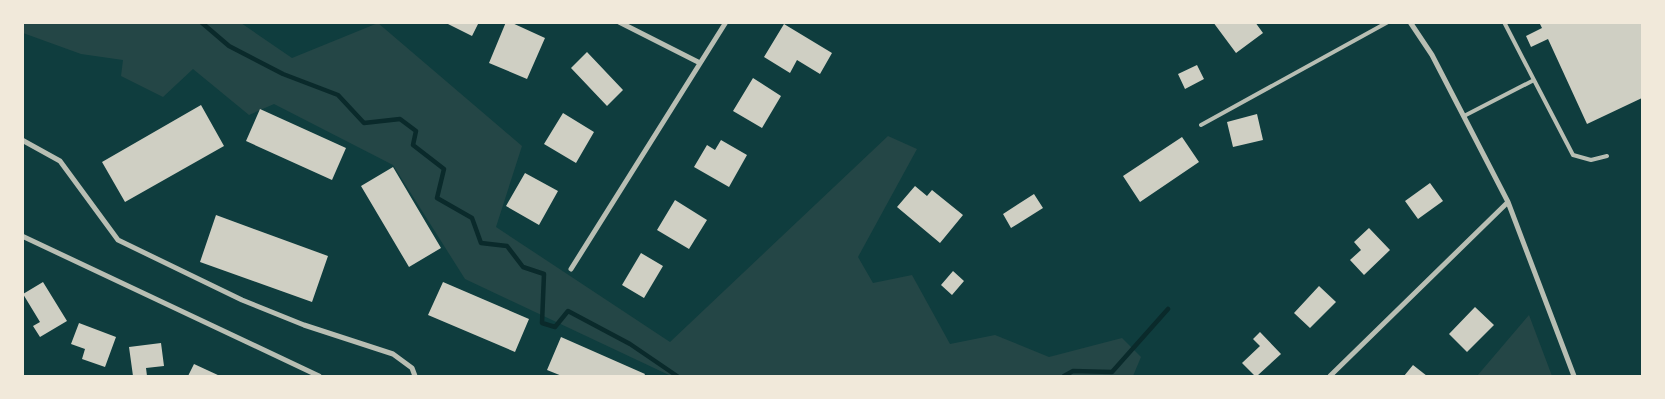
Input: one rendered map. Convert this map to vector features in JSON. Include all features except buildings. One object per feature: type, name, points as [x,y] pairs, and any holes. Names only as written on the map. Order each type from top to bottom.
[{"type":"street","points":[[619,22],[700,63]]},
{"type":"street","points":[[572,269],[726,22]]},
{"type":"street","points":[[1410,22],[1432,55],[1508,202],[1574,376]]},
{"type":"street","points":[[22,140],[60,161],[118,240],[242,300],[304,325],[393,354],[412,368],[415,376]]},
{"type":"street","points":[[1330,376],[1508,202]]},
{"type":"street","points":[[22,236],[319,376]]},
{"type":"lane","points":[[1200,125],[1388,22]]},
{"type":"lane","points":[[1504,22],[1573,155],[1591,160],[1607,156]]},
{"type":"lane","points":[[1464,116],[1534,80]]},
{"type":"shaded area","points":[[22,23],[241,23],[292,58],[378,23],[522,146],[496,227],[670,342],[888,136],[917,149],[858,257],[873,283],[912,275],[950,344],[995,335],[1049,357],[1122,338],[1141,357],[1133,376],[671,376],[465,279],[393,165],[274,104],[249,115],[193,69],[163,97],[121,76],[123,60],[81,54],[23,33]]},
{"type":"shaded area","points":[[1529,315],[1552,376],[1477,376]]},
{"type":"waterway","points":[[201,22],[229,46],[283,74],[338,95],[364,123],[400,119],[416,131],[413,145],[444,169],[437,198],[472,218],[481,243],[507,246],[523,267],[544,274],[542,323],[555,327],[568,311],[630,344],[677,376]]},
{"type":"waterway","points":[[1064,376],[1073,371],[1112,372],[1168,309]]}]
